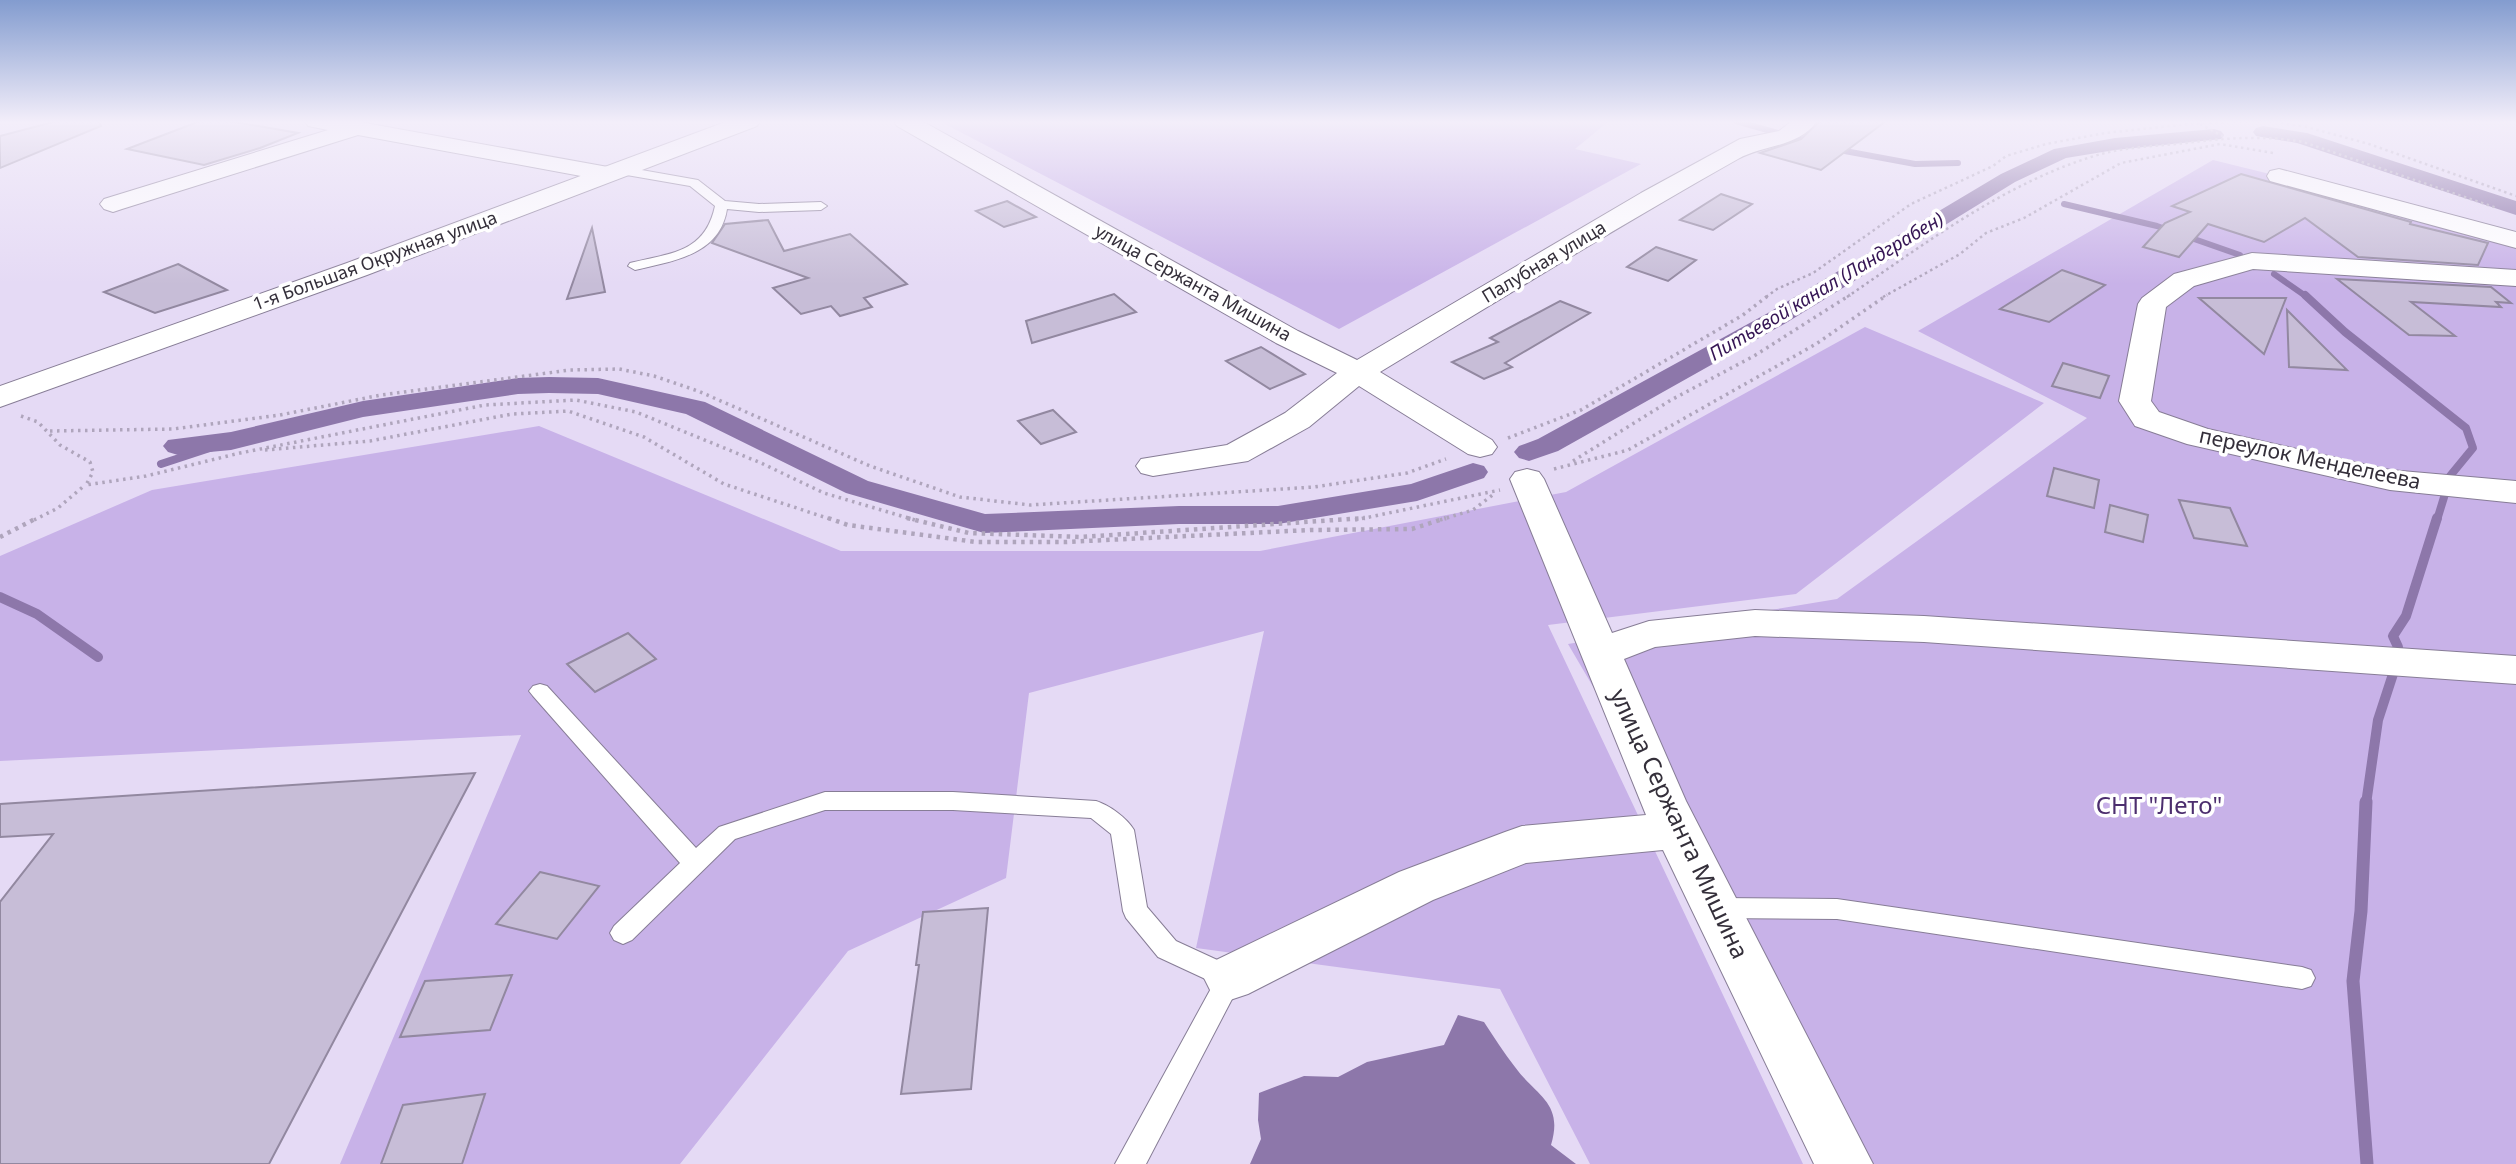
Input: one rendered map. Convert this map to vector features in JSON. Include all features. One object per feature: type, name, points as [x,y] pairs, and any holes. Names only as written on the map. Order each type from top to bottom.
[{"type":"street","points":[[113,204],[206,175]]},
{"type":"street","name":"1-я Большая Окружная улица","points":[[7,405],[605,175]]},
{"type":"street","name":"улица Сержанта Мишина","points":[[1001,175],[1287,337],[1358,372],[1480,447]]},
{"type":"street","name":"Палубная улица","points":[[1153,466],[1236,454],[1297,420],[1358,372],[1692,175]]},
{"type":"street","points":[[2310,175],[2516,240]]},
{"type":"street","name":"переулок Менделеева","points":[[2516,278],[2252,261],[2184,280],[2152,304],[2135,401],[2147,419],[2199,437],[2390,480],[2516,492]]},
{"type":"street","name":"улица Сержанта Мишина","points":[[1512,485],[1600,653],[1677,830],[1844,1164]]},
{"type":"street","points":[[1600,653],[1649,634],[1755,623],[1924,629],[2516,670]]},
{"type":"street","points":[[1230,978],[1416,886],[1522,845],[1677,830]]},
{"type":"lane","points":[[638,175],[694,183],[722,205],[759,208],[821,206]]},
{"type":"lane","points":[[635,265],[679,254],[702,243],[717,227],[722,205]]},
{"type":"lane","points":[[540,691],[695,863]]},
{"type":"lane","points":[[624,933],[727,832],[825,801],[953,801],[1096,810],[1122,830],[1135,911],[1167,949],[1230,978],[1130,1164]]},
{"type":"lane","points":[[1716,908],[1837,909],[2302,978]]},
{"type":"path","points":[[49,432],[173,429],[279,415],[381,395],[570,370],[619,369],[654,376],[698,391],[870,466],[960,497],[1030,505],[1314,487],[1407,473],[1581,410],[1743,315],[1777,289],[1813,272],[1910,204],[1973,175]]},
{"type":"path","points":[[2049,175],[2005,195],[1920,247],[1754,356],[1671,400],[1570,463],[1628,450],[1816,344],[1875,302],[1960,254],[1986,233],[2024,218],[2099,175]]},
{"type":"path","points":[[2402,175],[2504,210]]},
{"type":"path","points":[[2458,175],[2516,196]]},
{"type":"path","points":[[86,485],[146,476],[240,453],[485,405],[576,400],[636,412],[761,463],[824,493],[901,517],[969,533],[1081,537],[1358,520],[1466,498]]},
{"type":"path","points":[[0,537],[58,508],[86,485],[93,472],[90,462],[60,445],[38,422],[7,405]]},
{"type":"path","points":[[240,453],[370,440],[512,414],[568,411],[644,437],[724,484],[848,525],[976,542],[1065,542],[1310,530],[1412,529],[1473,510],[1512,485]]},
{"type":"green space","points":[[1043,175],[1620,175],[1339,329]]},
{"type":"green space","name":"СНТ \"Лето\"","points":[[2187,175],[2275,175],[2516,235],[2516,1164],[1873,1164],[1568,644],[1837,599],[2087,418],[1918,331]]},
{"type":"green space","points":[[1865,327],[2044,403],[1796,594],[1548,625],[1803,1164],[1590,1164],[1500,989],[1196,948],[1264,631],[1029,693],[1006,878],[848,951],[680,1164],[340,1164],[521,735],[0,761],[0,556],[152,490],[539,426],[841,551],[1260,551],[1566,492]]},
{"type":"shaded area","points":[[1458,1015],[1484,1022],[1515,1067],[1551,1109],[1554,1130],[1551,1145],[1576,1164],[1250,1164],[1261,1139],[1258,1120],[1259,1093],[1304,1076],[1338,1077],[1367,1062],[1444,1045]]},
{"type":"building","points":[[2238,175],[2246,175],[2411,222],[2410,224],[2488,243],[2478,265],[2358,257],[2305,218],[2264,242],[2208,224],[2179,257],[2143,247],[2165,223],[2190,212],[2172,206]]},
{"type":"building","points":[[1721,194],[1752,204],[1713,230],[1680,220]]},
{"type":"building","points":[[1007,201],[1036,217],[1004,227],[976,211]]},
{"type":"building","points":[[768,220],[784,251],[850,234],[907,284],[864,298],[872,307],[840,316],[831,306],[801,314],[773,288],[808,278],[712,243],[725,224]]},
{"type":"building","points":[[592,228],[605,292],[567,299]]},
{"type":"building","points":[[1656,247],[1696,260],[1668,281],[1627,267]]},
{"type":"building","points":[[178,264],[227,290],[155,313],[104,292]]},
{"type":"building","points":[[2062,270],[2105,285],[2049,322],[2000,309]]},
{"type":"building","points":[[2337,279],[2491,287],[2511,303],[2496,302],[2501,307],[2411,302],[2455,336],[2409,335]]},
{"type":"building","points":[[1114,294],[1136,312],[1032,343],[1026,321]]},
{"type":"building","points":[[2199,298],[2286,298],[2264,354]]},
{"type":"building","points":[[1560,301],[1590,313],[1505,363],[1512,367],[1484,379],[1452,362],[1498,342],[1490,338]]},
{"type":"building","points":[[2287,310],[2347,370],[2289,367]]},
{"type":"building","points":[[1261,347],[1305,374],[1270,389],[1226,361]]},
{"type":"building","points":[[2063,363],[2109,376],[2100,398],[2052,386]]},
{"type":"building","points":[[1053,410],[1076,432],[1041,444],[1018,421]]},
{"type":"building","points":[[2054,468],[2099,480],[2094,508],[2047,496]]},
{"type":"building","points":[[2179,500],[2230,508],[2247,546],[2194,538]]},
{"type":"building","points":[[2110,505],[2148,515],[2143,542],[2105,532]]},
{"type":"building","points":[[628,633],[656,659],[595,692],[567,664]]},
{"type":"building","points":[[475,773],[269,1164],[0,1164],[0,902],[53,834],[0,837],[0,804]]},
{"type":"building","points":[[540,872],[599,886],[557,939],[496,924]]},
{"type":"building","points":[[988,908],[971,1089],[901,1094],[919,965],[916,965],[923,912]]},
{"type":"building","points":[[512,975],[490,1030],[400,1037],[425,981]]},
{"type":"building","points":[[485,1094],[462,1164],[381,1164],[403,1105]]},
{"type":"waterway","name":"Питьевой канал (Ландграбен)","points":[[1529,452],[1548,445],[1777,318],[2014,175]]},
{"type":"waterway","name":"Питьевой канал (Ландграбен)","points":[[2417,175],[2516,208]]},
{"type":"waterway","points":[[2064,204],[2157,226],[2240,255]]},
{"type":"waterway","points":[[2274,274],[2307,297]]},
{"type":"waterway","points":[[2305,295],[2345,332],[2466,428],[2473,448],[2450,476]]},
{"type":"waterway","name":"Питьевой канал (Ландграбен)","points":[[178,446],[231,441],[363,409],[518,386],[549,385],[598,386],[695,408],[857,487],[984,524],[1179,515],[1278,515],[1417,492],[1473,472]]},
{"type":"waterway","points":[[161,464],[231,441]]},
{"type":"waterway","points":[[2437,520],[2445,494]]},
{"type":"waterway","points":[[2398,647],[2393,636],[2406,616],[2437,518]]},
{"type":"waterway","points":[[0,597],[37,614],[98,657]]},
{"type":"waterway","points":[[2366,804],[2378,720],[2394,671]]},
{"type":"waterway","points":[[2366,802],[2361,911],[2353,981],[2367,1164]]}]
